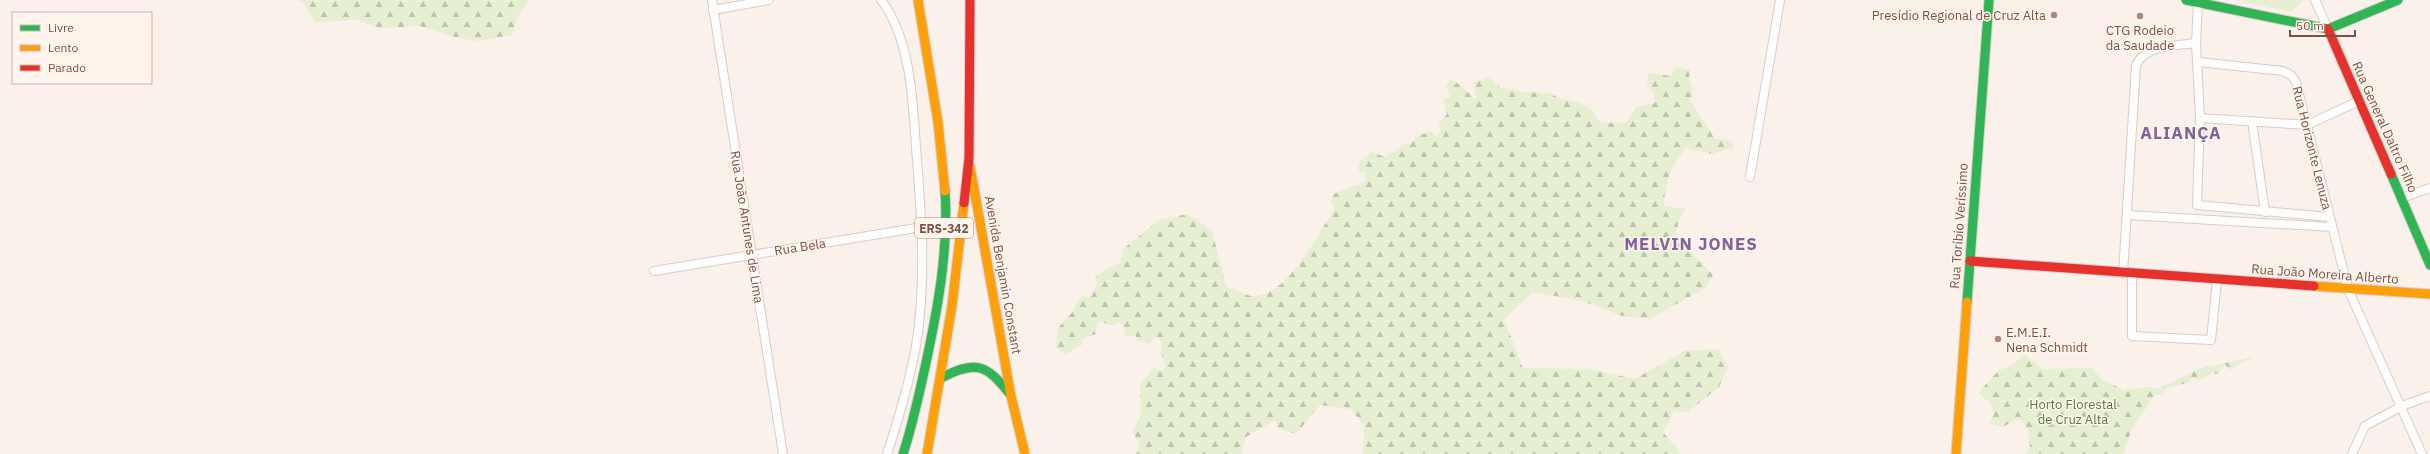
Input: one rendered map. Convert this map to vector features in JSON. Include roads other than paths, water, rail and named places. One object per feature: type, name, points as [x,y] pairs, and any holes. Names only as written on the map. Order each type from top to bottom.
[{"type":"street","name":"Rua João Antunes de Lima","points":[[712,0],[750,256],[782,454]]},
{"type":"street","points":[[713,10],[768,0]]},
{"type":"street","points":[[881,0],[888,9],[901,43],[909,79],[922,227],[916,344],[902,407],[887,454]]},
{"type":"street","name":"ERS-342","points":[[903,454],[908,440],[930,345],[942,263],[945,196],[931,76],[918,0]]},
{"type":"street","name":"ERS-342","points":[[927,454],[952,306],[969,158],[970,0]]},
{"type":"street","points":[[1750,177],[1780,0]]},
{"type":"street","name":"Rua Toríbio Veríssimo","points":[[1956,454],[1989,0]]},
{"type":"street","points":[[2186,0],[2328,29],[2398,0]]},
{"type":"street","name":"Rua General Daltro Filho","points":[[2315,0],[2430,265]]},
{"type":"street","points":[[2198,3],[2196,43],[2200,118],[2197,205],[2329,217]]},
{"type":"street","points":[[2123,273],[2136,65],[2140,57],[2150,51],[2196,43]]},
{"type":"street","name":"Rua Horizonte Lenuza","points":[[2198,62],[2283,71],[2291,74],[2296,82],[2348,289],[2402,406],[2422,454]]},
{"type":"street","points":[[2200,118],[2307,125],[2359,101]]},
{"type":"street","points":[[2252,122],[2265,212]]},
{"type":"street","name":"Avenida Benjamin Constant","points":[[969,158],[1011,396],[1025,454]]},
{"type":"street","points":[[2402,198],[2430,188]]},
{"type":"street","points":[[2127,215],[2332,227]]},
{"type":"street","name":"Rua Bela","points":[[654,271],[922,227]]},
{"type":"street","name":"Rua João Moreira Alberto","points":[[1970,261],[2132,274],[2430,294]]},
{"type":"street","points":[[2132,274],[2132,336],[2211,340],[2218,280]]},
{"type":"street","name":"Avenida Benjamin Constant","points":[[941,378],[961,367],[979,367],[994,373],[1011,396]]},
{"type":"street","points":[[2352,454],[2365,426],[2402,406],[2430,396]]},
{"type":"place","name":"Presídio Regional de Cruz Alta","points":[[2054,15]]},
{"type":"place","name":"CTG Rodeio da Saudade","points":[[2140,16]]},
{"type":"place","name":"E.M.E.I. Nena Schmidt","points":[[1998,339]]},
{"type":"district","name":"ALIANÇA","points":[[2181,133]]},
{"type":"district","name":"MELVIN JONES","points":[[1691,244]]},
{"type":"park label","name":"Horto Florestal de Cruz Alta","points":[[2073,412]]}]
